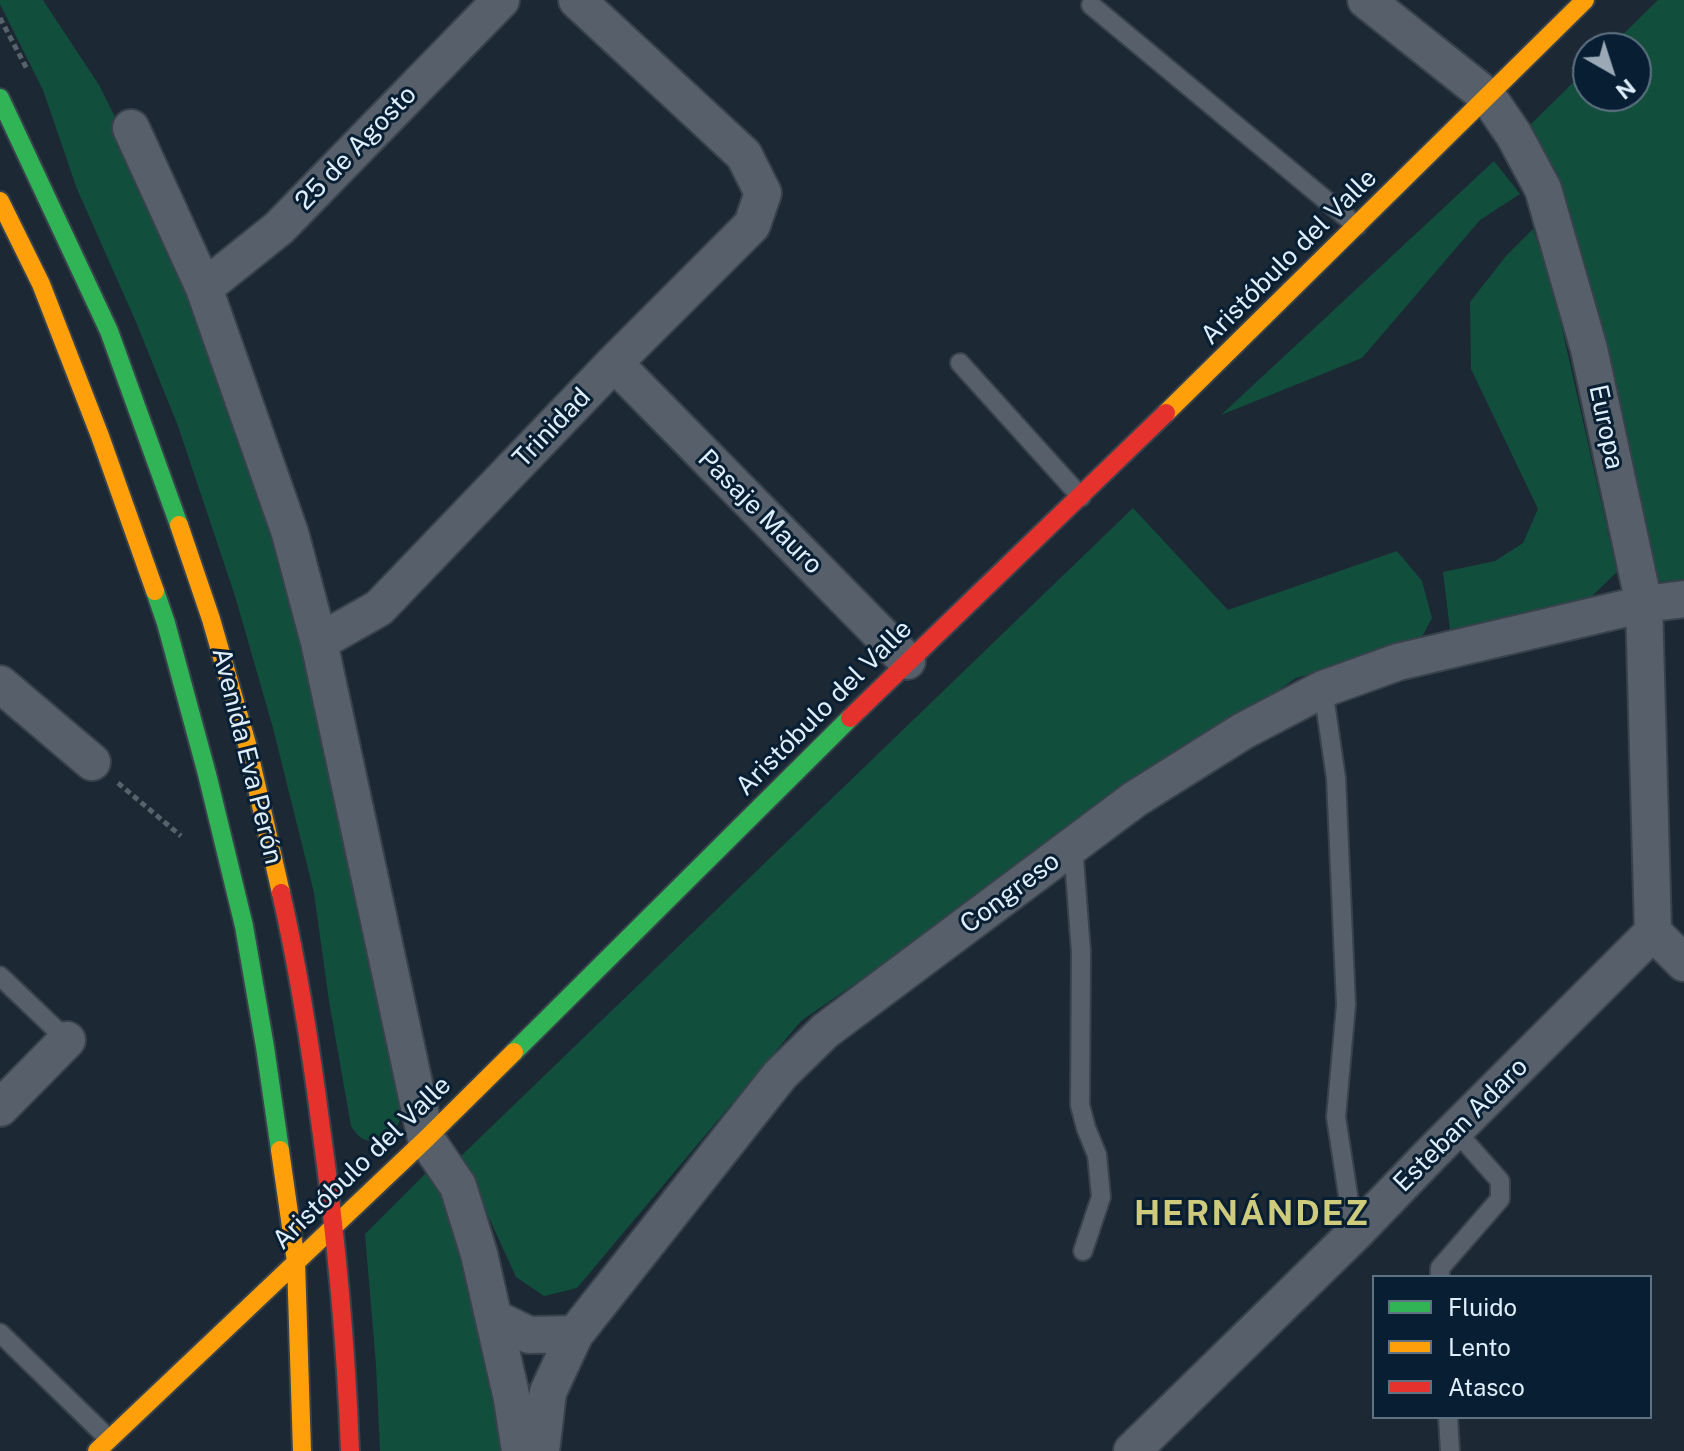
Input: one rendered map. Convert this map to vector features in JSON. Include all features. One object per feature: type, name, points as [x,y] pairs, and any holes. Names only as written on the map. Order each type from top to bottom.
[{"type":"main road","name":"Aristóbulo del Valle","points":[[103,1445],[426,1139],[907,661],[1081,497],[1585,0]]},
{"type":"main road","name":"Avenida Eva Perón","points":[[0,98],[109,331],[211,619],[247,744],[283,902],[311,1052],[347,1367],[350,1451]]},
{"type":"main road","name":"Avenida Eva Perón","points":[[0,201],[41,284],[100,436],[166,623],[244,926],[296,1262],[302,1451]]},
{"type":"street","name":"25 de Agosto","points":[[204,288],[279,228],[501,0]]},
{"type":"street","name":"Trinidad","points":[[319,642],[379,608],[614,363],[752,225],[763,193],[744,155],[577,0]]},
{"type":"street","name":"Europa","points":[[1366,0],[1488,97],[1514,135],[1543,189],[1589,349],[1644,604],[1653,932]]},
{"type":"street","points":[[131,128],[204,288],[290,533],[319,642],[426,1139],[458,1186],[479,1254],[512,1399],[520,1451]]},
{"type":"street","name":"Pasaje Mauro","points":[[614,363],[907,661]]},
{"type":"street","name":"Congreso","points":[[541,1451],[548,1392],[575,1334],[780,1075],[825,1031],[1073,845],[1135,799],[1243,731],[1323,689],[1398,662],[1644,604],[1684,599]]},
{"type":"street","points":[[4,693],[92,762]]},
{"type":"street","points":[[1653,932],[1684,963]]},
{"type":"street","name":"Esteban Adaro","points":[[1132,1451],[1354,1234],[1653,932]]},
{"type":"street","points":[[0,1108],[67,1040]]},
{"type":"street","points":[[494,1318],[529,1335],[575,1334]]},
{"type":"lane","points":[[1091,5],[1357,226]]},
{"type":"lane","points":[[960,363],[1081,497]]},
{"type":"lane","points":[[1323,689],[1336,778],[1346,1005],[1336,1117],[1354,1234]]},
{"type":"lane","points":[[1073,845],[1081,952],[1080,1105],[1097,1155],[1101,1197],[1083,1251]]},
{"type":"lane","points":[[0,976],[67,1040]]},
{"type":"lane","points":[[1440,1275],[1440,1268],[1500,1199],[1500,1181],[1455,1130]]},
{"type":"lane","points":[[0,1333],[103,1445]]},
{"type":"lane","points":[[1448,1419],[1450,1451]]},
{"type":"path","points":[[92,762],[190,844]]},
{"type":"green space","points":[[0,0],[43,0],[99,85],[122,131],[194,310],[303,622],[380,984],[401,1116],[395,1133],[382,1139],[365,1140],[351,1126],[314,893],[273,728],[235,596],[178,426],[77,189],[43,90]]},
{"type":"green space","points":[[1658,0],[1684,0],[1684,579],[1659,582],[1610,358],[1558,181],[1530,125],[1572,84],[1572,112],[1652,112],[1652,32],[1625,32]]},
{"type":"green space","points":[[1494,161],[1520,194],[1480,220],[1362,358],[1221,415]]},
{"type":"green space","points":[[1533,229],[1552,284],[1617,572],[1587,601],[1450,630],[1443,572],[1495,561],[1523,543],[1538,509],[1471,369],[1470,302],[1506,256]]},
{"type":"green space","points":[[1133,508],[1228,610],[1397,551],[1422,581],[1432,618],[1418,644],[1296,678],[801,1021],[577,1288],[544,1296],[516,1277],[461,1156]]},
{"type":"green space","points":[[431,1168],[444,1184],[472,1282],[503,1451],[380,1451],[365,1234]]},
{"type":"traffic: fast","points":[[0,98],[109,331],[179,525]]},
{"type":"traffic: fast","points":[[155,591],[207,774],[244,926],[280,1150]]},
{"type":"traffic: fast","points":[[514,1052],[850,718]]},
{"type":"traffic: slow","points":[[1166,413],[1585,0]]},
{"type":"traffic: slow","points":[[0,201],[41,284],[155,591]]},
{"type":"traffic: slow","points":[[179,525],[211,619],[247,744],[281,893]]},
{"type":"traffic: slow","points":[[97,1451],[514,1052]]},
{"type":"traffic: slow","points":[[280,1150],[296,1262],[302,1451]]},
{"type":"traffic: jam","points":[[850,718],[1166,413]]},
{"type":"traffic: jam","points":[[281,893],[304,1010],[326,1168],[343,1330],[350,1451]]},
{"type":"district","name":"HERNÁNDEZ","points":[[1252,1215]]}]
